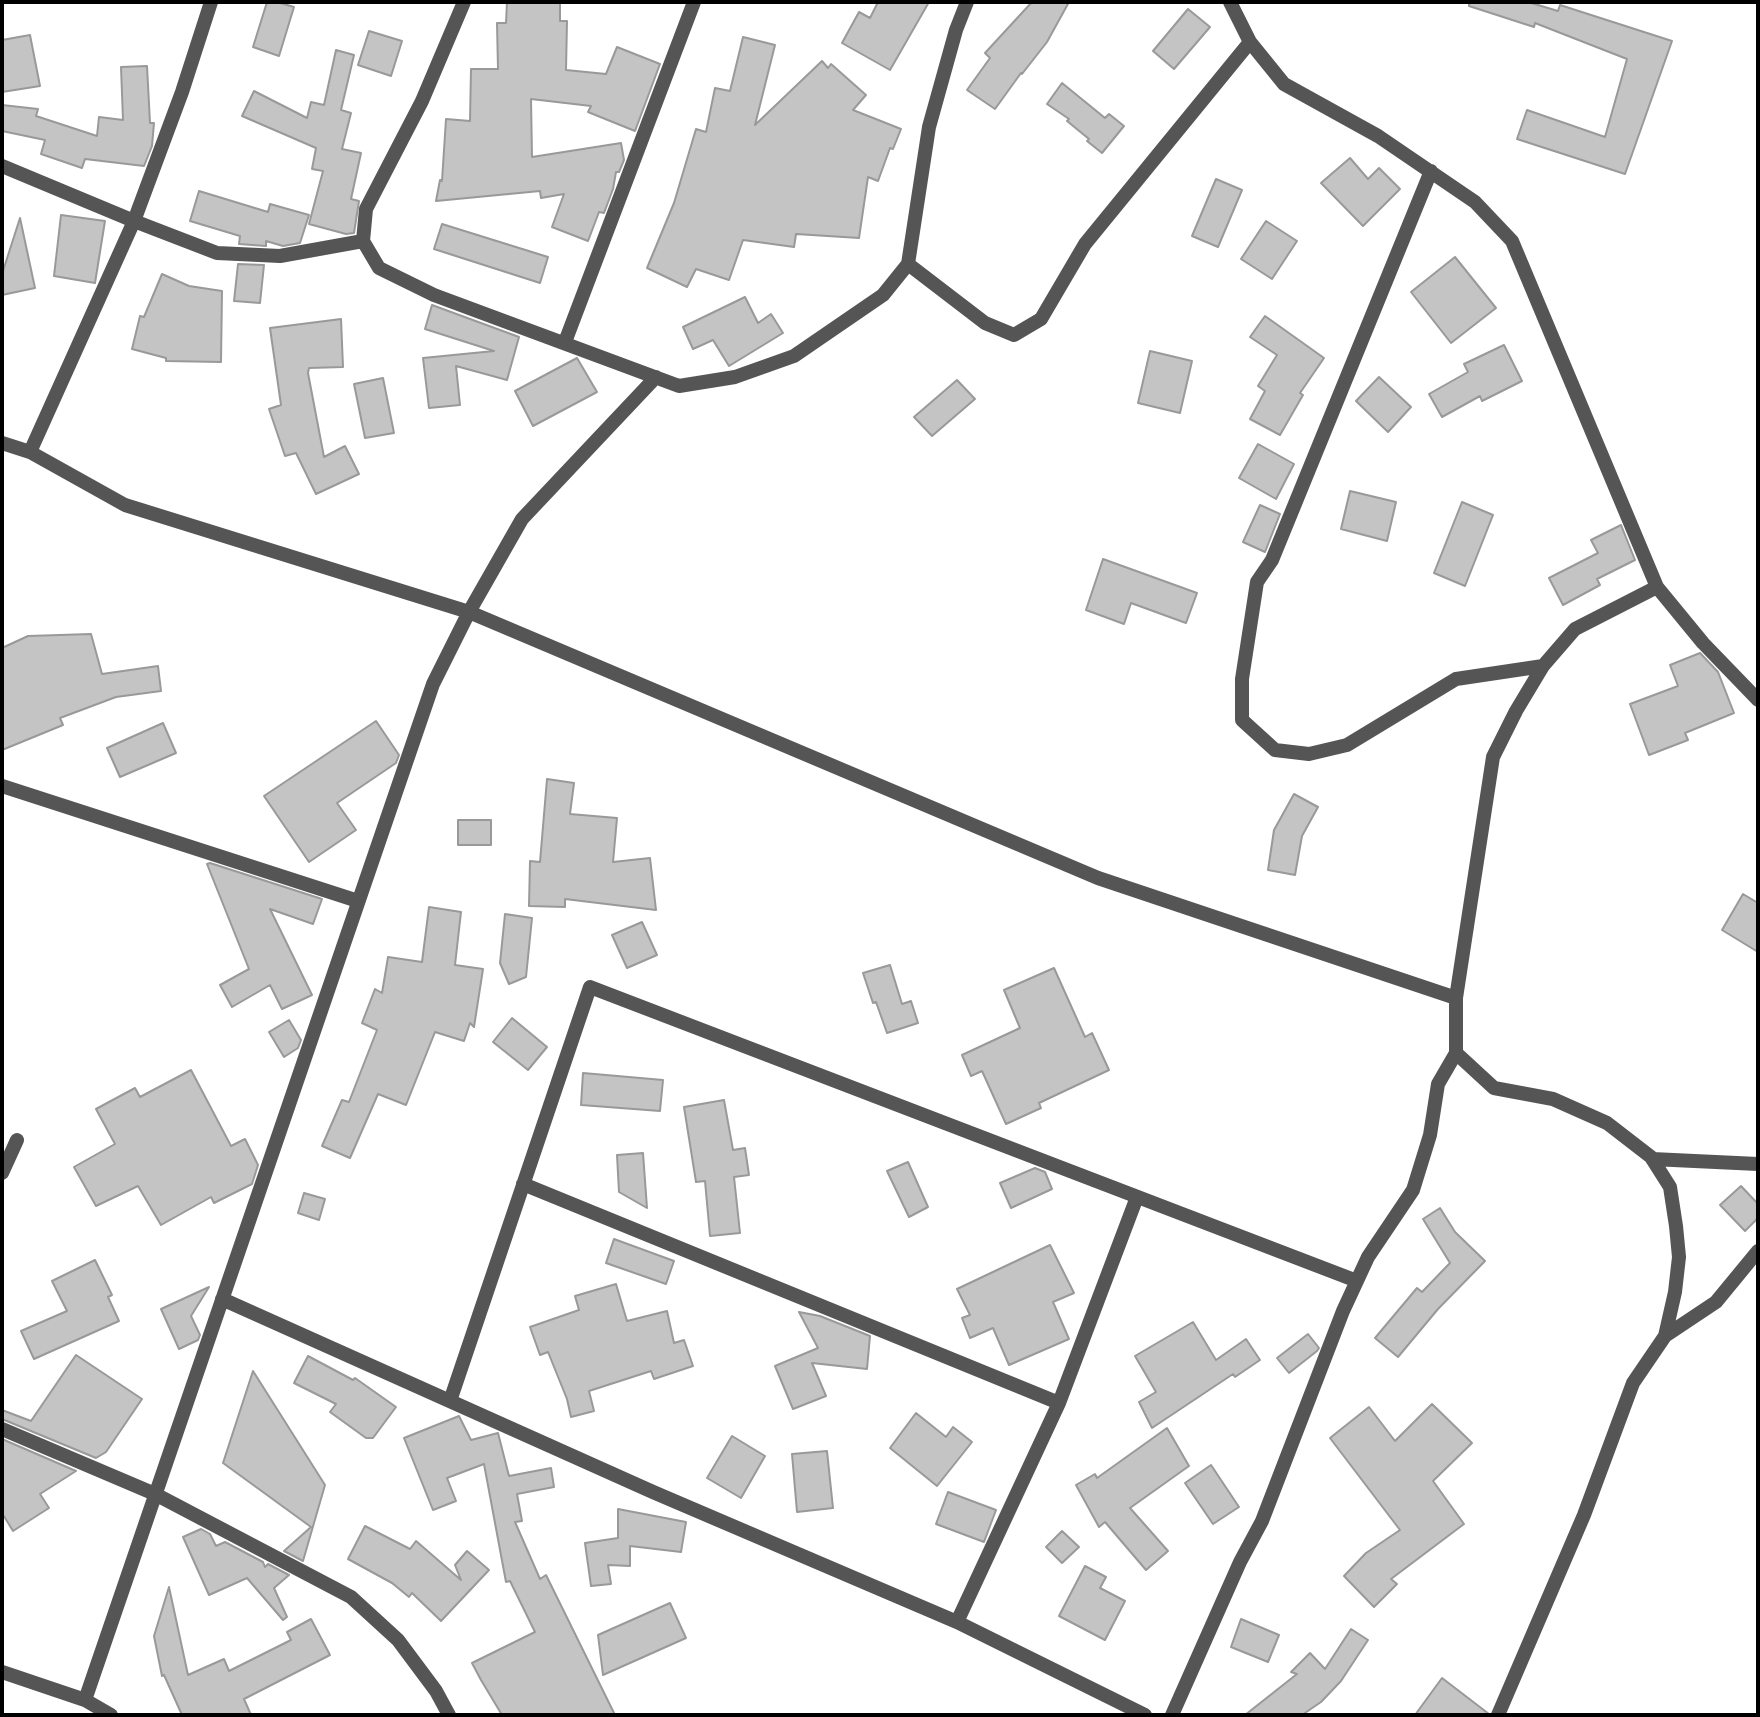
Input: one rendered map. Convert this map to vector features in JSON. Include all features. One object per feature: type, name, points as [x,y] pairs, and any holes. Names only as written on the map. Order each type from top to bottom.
[{"type":"street","points":[[30,452],[134,222],[182,92],[211,2]]},
{"type":"street","points":[[464,2],[422,101],[366,209],[363,240],[379,268],[434,295],[679,386],[735,377],[794,356],[883,295],[908,264],[929,127],[956,30],[967,2]]},
{"type":"street","points":[[565,342],[694,2]]},
{"type":"street","points":[[1230,2],[1250,43],[1284,84],[1378,136],[1431,171],[1475,202],[1512,241],[1657,587],[1703,643],[1758,700]]},
{"type":"street","points":[[908,264],[985,323],[1014,335],[1041,319],[1085,244],[1250,43]]},
{"type":"street","points":[[2,166],[134,222],[217,253],[280,256],[363,240]]},
{"type":"street","points":[[1431,171],[1272,560],[1257,582],[1242,680],[1242,720],[1275,750],[1309,754],[1347,745],[1456,679],[1543,666]]},
{"type":"street","points":[[85,1700],[433,684],[469,612],[522,519],[656,377]]},
{"type":"street","points":[[2,443],[30,452],[125,505],[469,612],[1098,878],[1456,998]]},
{"type":"street","points":[[1172,1715],[1240,1562],[1262,1521],[1343,1311],[1368,1257],[1413,1189],[1430,1135],[1438,1084],[1456,1054],[1456,998],[1493,757],[1543,666],[1576,629],[1657,587]]},
{"type":"street","points":[[2,786],[358,901]]},
{"type":"street","points":[[450,1401],[590,987],[1357,1281]]},
{"type":"street","points":[[1456,1054],[1494,1088],[1553,1099],[1607,1123],[1652,1159],[1670,1187],[1678,1246],[1675,1292],[1665,1336],[1633,1383],[1584,1515],[1498,1715]]},
{"type":"street","points":[[2,1173],[17,1140]]},
{"type":"street","points":[[1652,1159],[1758,1164]]},
{"type":"street","points":[[523,1184],[1059,1403]]},
{"type":"street","points":[[957,1622],[1059,1403],[1137,1197]]},
{"type":"street","points":[[1665,1336],[1716,1302],[1758,1251]]},
{"type":"street","points":[[222,1299],[653,1492],[957,1622],[1145,1715]]},
{"type":"street","points":[[2,1429],[155,1494],[351,1597],[398,1640],[436,1691],[449,1715]]},
{"type":"street","points":[[2,1672],[85,1700],[111,1715]]},
{"type":"building","points":[[267,2],[294,7],[279,56],[253,47]]},
{"type":"building","points":[[507,2],[560,2],[560,21],[567,21],[566,70],[606,74],[617,47],[660,64],[635,131],[588,112],[591,106],[531,99],[532,157],[621,143],[624,160],[619,172],[616,172],[604,213],[599,212],[588,241],[552,227],[564,194],[541,198],[540,191],[436,201],[440,180],[442,181],[446,119],[470,121],[471,69],[498,69],[497,23],[506,23]]},
{"type":"building","points":[[878,2],[929,2],[890,70],[842,43],[859,12],[870,18]]},
{"type":"building","points":[[1032,2],[1069,2],[1047,42],[995,109],[967,90],[990,58],[985,53]]},
{"type":"building","points":[[1469,2],[1528,2],[1558,11],[1560,5],[1672,41],[1625,174],[1517,139],[1527,110],[1605,137],[1627,59],[1535,23],[1534,27],[1469,6]]},
{"type":"building","points":[[1188,9],[1210,27],[1174,69],[1153,51]]},
{"type":"building","points":[[369,31],[402,41],[391,76],[358,65]]},
{"type":"building","points":[[30,35],[40,86],[2,92],[2,40]]},
{"type":"building","points":[[743,37],[775,45],[755,125],[822,61],[828,68],[831,64],[866,95],[853,110],[901,129],[893,149],[890,148],[878,181],[868,177],[859,238],[796,234],[794,247],[743,240],[729,280],[696,269],[687,287],[647,268],[674,203],[696,129],[706,132],[715,88],[730,91]]},
{"type":"building","points":[[336,50],[354,55],[341,110],[351,113],[342,149],[361,153],[351,199],[359,201],[354,233],[346,234],[309,224],[323,171],[312,169],[316,148],[242,116],[254,91],[307,118],[311,102],[324,105]]},
{"type":"building","points":[[147,66],[150,123],[154,123],[152,146],[144,166],[85,159],[82,168],[41,154],[45,140],[2,131],[2,105],[38,109],[36,116],[97,136],[99,117],[123,120],[121,67]]},
{"type":"building","points":[[1062,83],[1105,118],[1109,114],[1124,126],[1102,153],[1067,121],[1069,119],[1047,104]]},
{"type":"building","points":[[1350,158],[1368,179],[1379,168],[1400,189],[1363,226],[1321,183]]},
{"type":"building","points":[[1216,179],[1242,190],[1218,247],[1192,236]]},
{"type":"building","points":[[199,191],[268,212],[270,204],[309,215],[300,243],[283,246],[266,241],[266,246],[239,244],[240,236],[190,221]]},
{"type":"building","points":[[61,215],[105,221],[95,283],[54,276]]},
{"type":"building","points":[[20,218],[35,288],[2,295],[2,274]]},
{"type":"building","points":[[1266,221],[1297,241],[1272,279],[1241,259]]},
{"type":"building","points":[[442,224],[548,257],[540,283],[434,249]]},
{"type":"building","points":[[1455,257],[1496,308],[1451,343],[1411,292]]},
{"type":"building","points":[[238,264],[264,265],[260,303],[234,301]]},
{"type":"building","points":[[162,274],[189,286],[222,291],[221,362],[166,361],[166,358],[132,349],[140,316],[144,317]]},
{"type":"building","points":[[745,297],[758,323],[771,314],[783,333],[729,366],[713,340],[693,349],[683,327]]},
{"type":"building","points":[[432,305],[519,337],[507,380],[456,366],[460,405],[429,408],[423,358],[494,351],[425,329]]},
{"type":"building","points":[[1265,316],[1324,358],[1300,393],[1303,395],[1280,435],[1250,419],[1265,391],[1258,386],[1277,355],[1250,337]]},
{"type":"building","points":[[341,319],[343,367],[309,368],[308,373],[324,457],[345,446],[359,474],[316,494],[296,453],[285,456],[269,409],[281,405],[270,328]]},
{"type":"building","points":[[1504,345],[1522,381],[1482,401],[1480,396],[1442,417],[1429,394],[1468,372],[1464,364]]},
{"type":"building","points":[[1150,351],[1192,361],[1180,413],[1138,403]]},
{"type":"building","points":[[577,358],[597,392],[533,426],[515,391]]},
{"type":"building","points":[[1379,377],[1411,407],[1388,432],[1356,401]]},
{"type":"building","points":[[383,378],[394,433],[365,438],[354,384]]},
{"type":"building","points":[[957,380],[975,399],[932,436],[914,417]]},
{"type":"building","points":[[1258,444],[1294,464],[1276,499],[1239,478]]},
{"type":"building","points":[[1350,491],[1396,502],[1387,541],[1341,529]]},
{"type":"building","points":[[1462,502],[1493,515],[1465,586],[1434,573]]},
{"type":"building","points":[[1260,505],[1280,514],[1265,552],[1243,542]]},
{"type":"building","points":[[1621,525],[1635,560],[1597,579],[1600,585],[1563,605],[1549,578],[1598,553],[1591,540]]},
{"type":"building","points":[[1103,559],[1197,593],[1186,623],[1131,603],[1124,624],[1086,610]]},
{"type":"building","points":[[91,634],[102,674],[158,666],[161,691],[116,697],[60,718],[63,725],[2,750],[2,648],[28,636]]},
{"type":"building","points":[[1700,653],[1718,672],[1734,713],[1685,733],[1688,740],[1649,755],[1630,704],[1678,686],[1670,665]]},
{"type":"building","points":[[376,721],[399,755],[396,763],[337,803],[356,830],[309,862],[264,796]]},
{"type":"building","points":[[163,723],[176,753],[120,777],[107,748]]},
{"type":"building","points":[[547,779],[574,783],[570,814],[617,818],[613,862],[650,858],[656,910],[565,899],[565,907],[529,906],[530,861],[540,862]]},
{"type":"building","points":[[1294,794],[1318,807],[1302,836],[1295,875],[1268,870],[1274,830]]},
{"type":"building","points":[[458,820],[491,820],[491,845],[458,845]]},
{"type":"building","points":[[207,864],[322,899],[313,924],[270,909],[312,995],[282,1009],[270,985],[232,1007],[220,985],[249,969]]},
{"type":"building","points":[[1743,894],[1758,903],[1758,952],[1722,930]]},
{"type":"building","points":[[429,907],[461,912],[455,965],[483,969],[474,1027],[470,1023],[464,1041],[435,1032],[406,1105],[378,1094],[350,1158],[322,1146],[342,1100],[349,1102],[377,1030],[362,1023],[375,989],[382,993],[388,957],[422,962]]},
{"type":"building","points":[[505,914],[532,918],[526,977],[509,984],[500,963]]},
{"type":"building","points":[[642,922],[657,955],[627,968],[612,935]]},
{"type":"building","points":[[890,965],[902,1004],[911,1001],[918,1023],[887,1033],[863,973]]},
{"type":"building","points":[[1054,968],[1085,1037],[1092,1033],[1109,1070],[1039,1103],[1041,1108],[1006,1124],[982,1071],[971,1076],[962,1055],[1020,1028],[1004,990]]},
{"type":"building","points":[[512,1018],[547,1047],[528,1070],[493,1042]]},
{"type":"building","points":[[289,1020],[301,1040],[298,1048],[284,1057],[269,1032]]},
{"type":"building","points":[[191,1070],[231,1146],[245,1139],[258,1165],[252,1184],[214,1203],[211,1197],[161,1225],[138,1186],[96,1206],[74,1167],[115,1144],[96,1109],[135,1088],[140,1097]]},
{"type":"building","points":[[583,1073],[663,1080],[660,1111],[581,1105]]},
{"type":"building","points":[[724,1100],[733,1150],[745,1148],[749,1175],[734,1177],[740,1233],[710,1236],[705,1181],[696,1182],[684,1107]]},
{"type":"building","points":[[643,1153],[647,1208],[619,1192],[617,1155]]},
{"type":"building","points":[[908,1162],[928,1207],[909,1217],[887,1171]]},
{"type":"building","points":[[1035,1168],[1045,1172],[1052,1189],[1011,1208],[1000,1183]]},
{"type":"building","points":[[1741,1186],[1758,1204],[1758,1218],[1745,1231],[1720,1205]]},
{"type":"building","points":[[304,1193],[325,1199],[319,1220],[298,1213]]},
{"type":"building","points":[[1440,1208],[1455,1232],[1485,1261],[1438,1309],[1398,1357],[1375,1338],[1417,1288],[1422,1292],[1450,1263],[1423,1219]]},
{"type":"building","points":[[614,1239],[674,1261],[666,1284],[606,1263]]},
{"type":"building","points":[[1050,1245],[1074,1293],[1053,1302],[1069,1339],[1009,1365],[993,1328],[970,1338],[962,1318],[970,1315],[957,1289]]},
{"type":"building","points":[[95,1260],[112,1295],[108,1297],[119,1321],[34,1359],[21,1331],[67,1311],[52,1281]]},
{"type":"building","points":[[616,1284],[627,1321],[667,1311],[674,1343],[684,1340],[693,1366],[654,1379],[651,1371],[589,1391],[594,1411],[571,1417],[567,1399],[548,1352],[540,1355],[530,1327],[579,1310],[575,1296]]},
{"type":"building","points":[[209,1287],[191,1316],[200,1335],[198,1340],[179,1349],[161,1309]]},
{"type":"building","points":[[799,1312],[820,1316],[870,1336],[867,1369],[812,1363],[826,1396],[793,1409],[775,1366],[818,1348]]},
{"type":"building","points":[[1193,1322],[1216,1360],[1246,1339],[1260,1360],[1235,1377],[1233,1374],[1152,1428],[1139,1402],[1156,1392],[1135,1356]]},
{"type":"building","points":[[1308,1334],[1319,1348],[1289,1373],[1277,1358]]},
{"type":"building","points":[[76,1355],[142,1399],[106,1452],[96,1458],[2,1419],[2,1410],[31,1421]]},
{"type":"building","points":[[308,1356],[353,1380],[355,1378],[396,1407],[373,1438],[366,1438],[330,1412],[336,1404],[294,1383]]},
{"type":"building","points":[[253,1371],[325,1485],[303,1561],[284,1551],[311,1527],[223,1463]]},
{"type":"building","points":[[1432,1404],[1472,1443],[1433,1481],[1464,1524],[1391,1579],[1397,1584],[1374,1607],[1344,1576],[1366,1553],[1400,1530],[1330,1438],[1369,1407],[1395,1441]]},
{"type":"building","points":[[916,1413],[946,1437],[953,1427],[972,1442],[937,1486],[890,1448]]},
{"type":"building","points":[[459,1416],[471,1440],[498,1433],[509,1476],[551,1468],[554,1487],[517,1494],[522,1521],[515,1522],[540,1579],[546,1575],[615,1715],[502,1715],[472,1663],[535,1632],[510,1581],[506,1582],[484,1464],[447,1478],[456,1501],[433,1510],[404,1438]]},
{"type":"building","points":[[1167,1428],[1189,1466],[1130,1508],[1168,1551],[1146,1570],[1105,1522],[1099,1527],[1076,1485],[1095,1474],[1097,1478]]},
{"type":"building","points":[[732,1436],[765,1456],[741,1498],[707,1478]]},
{"type":"building","points":[[2,1439],[76,1471],[40,1494],[49,1508],[13,1531],[2,1513]]},
{"type":"building","points":[[827,1451],[833,1508],[797,1512],[792,1454]]},
{"type":"building","points":[[1211,1465],[1239,1507],[1213,1524],[1185,1483]]},
{"type":"building","points":[[948,1492],[996,1510],[984,1542],[936,1524]]},
{"type":"building","points":[[618,1509],[686,1522],[681,1552],[630,1546],[630,1566],[608,1565],[611,1584],[591,1586],[585,1543],[618,1538]]},
{"type":"building","points":[[365,1526],[410,1549],[416,1541],[461,1580],[455,1565],[467,1551],[489,1570],[441,1621],[412,1593],[409,1597],[392,1583],[348,1559]]},
{"type":"building","points":[[201,1529],[210,1534],[216,1546],[225,1542],[263,1562],[265,1567],[268,1564],[289,1575],[274,1588],[287,1617],[283,1620],[247,1578],[209,1595],[183,1537]]},
{"type":"building","points":[[1062,1531],[1079,1547],[1062,1563],[1046,1547]]},
{"type":"building","points":[[1085,1566],[1106,1577],[1100,1588],[1125,1601],[1105,1640],[1059,1616]]},
{"type":"building","points":[[169,1587],[188,1675],[224,1659],[229,1671],[291,1640],[287,1632],[311,1619],[330,1655],[244,1699],[251,1715],[182,1715],[164,1675],[162,1676],[154,1636]]},
{"type":"building","points":[[670,1603],[686,1638],[603,1675],[598,1635]]},
{"type":"building","points":[[1241,1619],[1279,1635],[1268,1662],[1231,1647]]},
{"type":"building","points":[[1351,1629],[1368,1640],[1341,1681],[1321,1702],[1302,1715],[1245,1715],[1297,1674],[1291,1672],[1310,1653],[1325,1669]]},
{"type":"building","points":[[1442,1678],[1489,1714],[1415,1715]]}]
